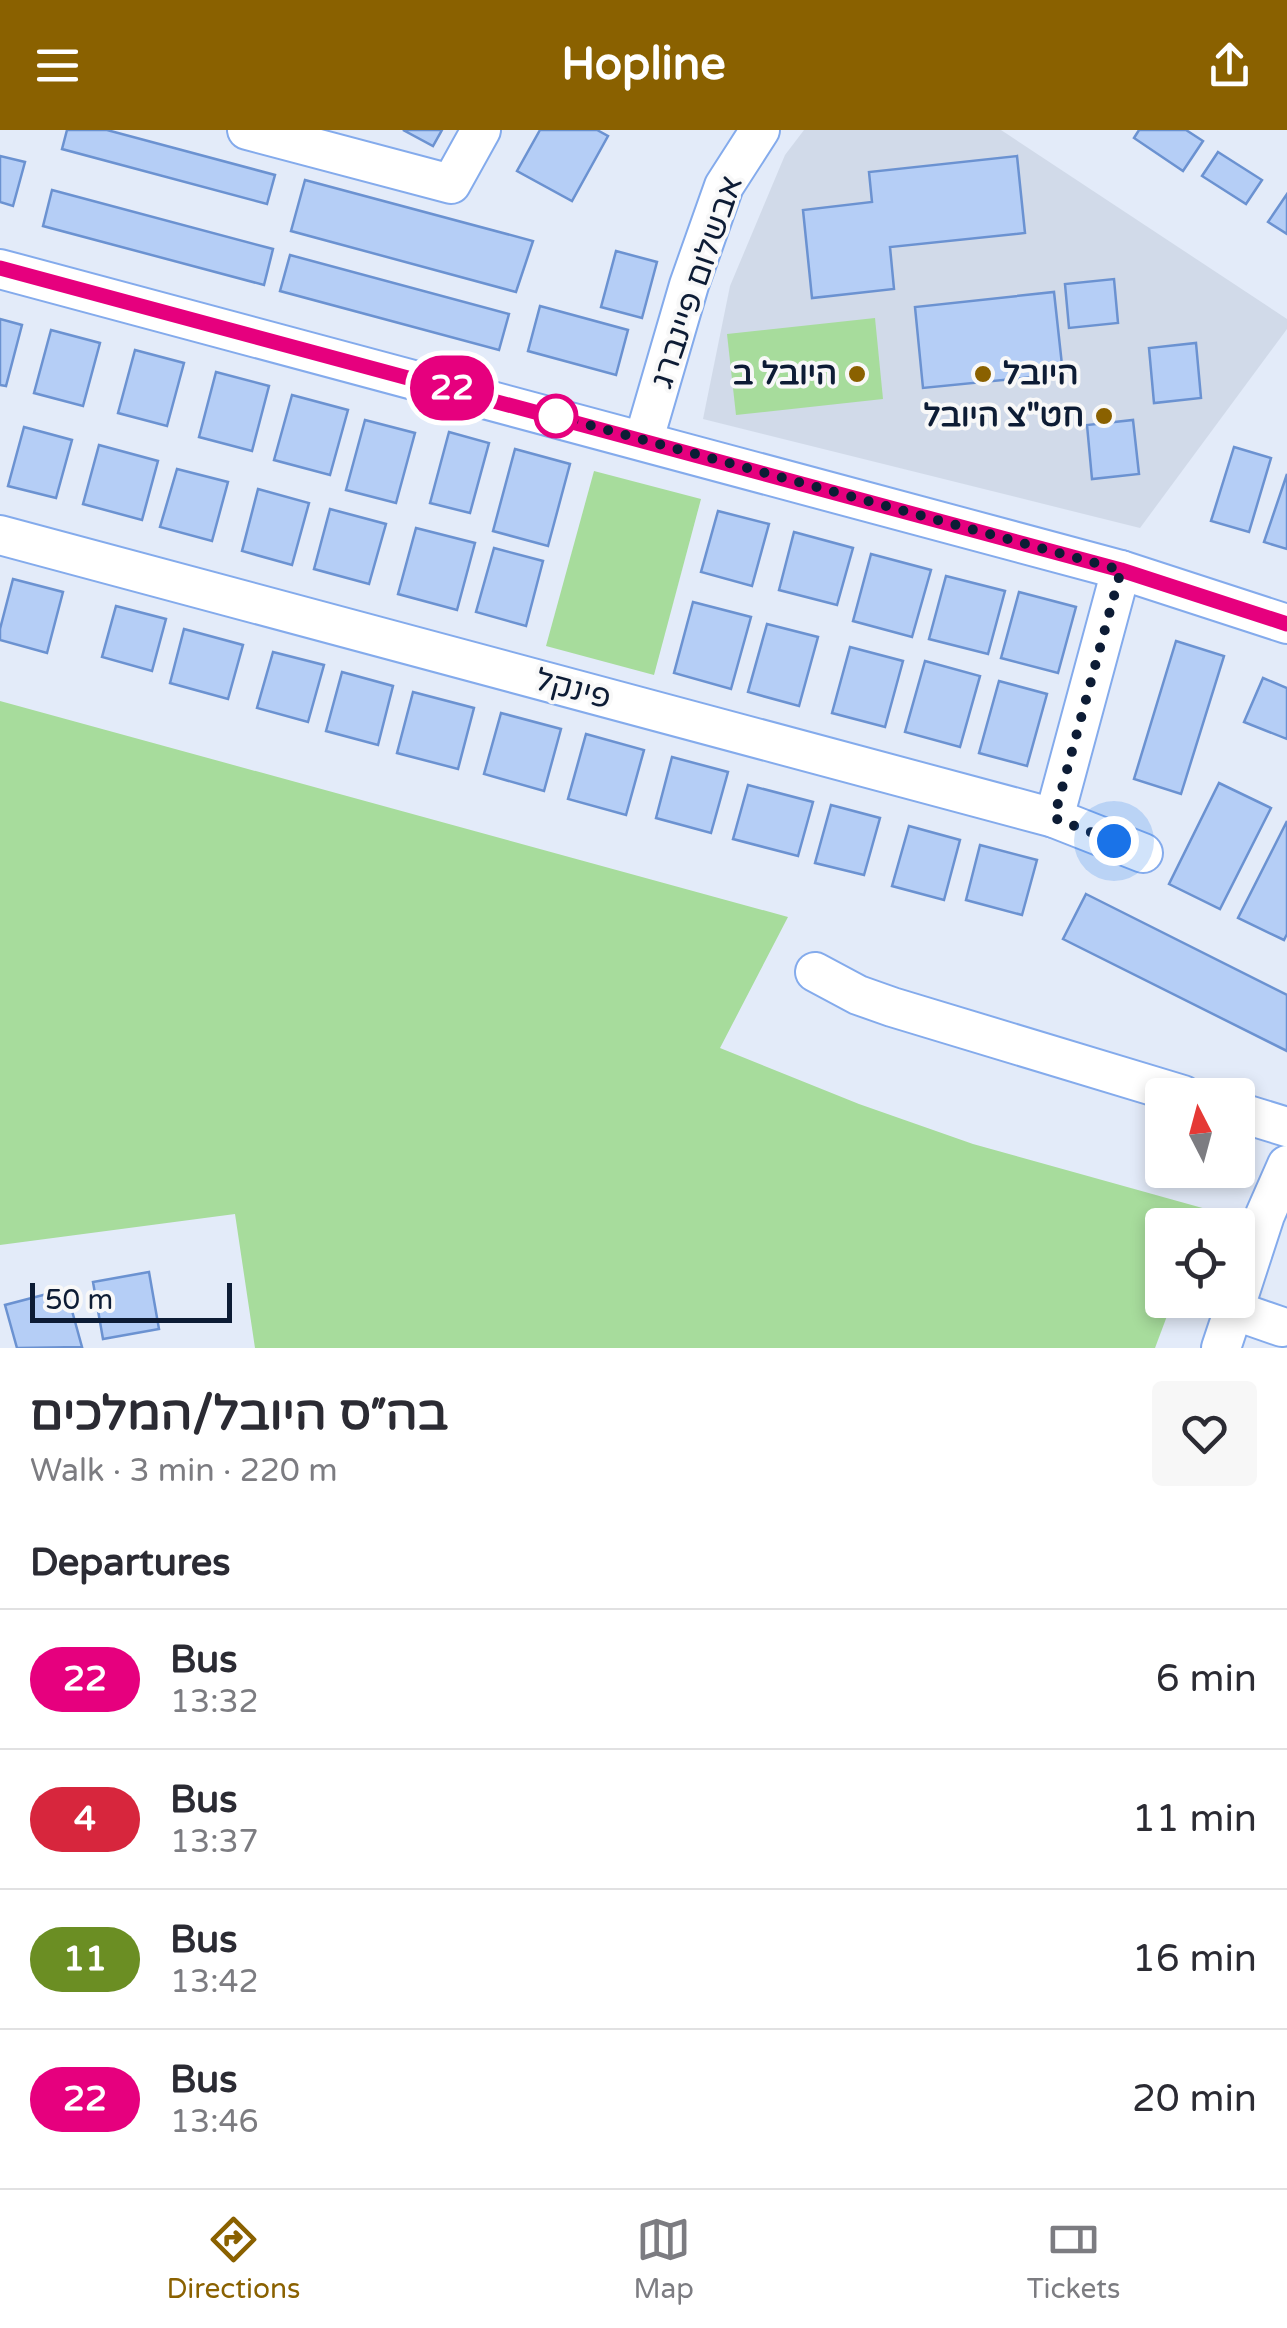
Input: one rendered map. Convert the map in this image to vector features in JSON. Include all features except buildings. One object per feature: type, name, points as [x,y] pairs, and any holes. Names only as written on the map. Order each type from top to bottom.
[{"type":"street","points":[[247,130],[451,184],[481,130]]},
{"type":"street","name":"אבשלום פיינברג","points":[[644,439],[688,285],[724,186],[760,130]]},
{"type":"street","points":[[0,268],[1121,570],[1287,624]]},
{"type":"street","name":"פינקל","points":[[0,535],[1054,818],[1143,853]]},
{"type":"street","points":[[1054,818],[1121,570]]},
{"type":"street","points":[[815,972],[858,996],[1145,1084]]},
{"type":"street","points":[[1255,1117],[1287,1127]]},
{"type":"street","points":[[1255,1245],[1287,1165]]},
{"type":"street","points":[[1255,1312],[1282,1326]]},
{"type":"street","points":[[1221,1348],[1231,1318]]},
{"type":"shaded area","name":"היובל","points":[[804,130],[1001,130],[1287,319],[1287,329],[1140,528],[703,419],[730,286],[785,155]]},
{"type":"green space","points":[[875,318],[883,399],[736,415],[727,334]]},
{"type":"green space","points":[[594,471],[701,499],[654,675],[546,646]]},
{"type":"green space","points":[[0,701],[788,917],[720,1048],[859,1104],[973,1144],[1202,1208],[1145,1208],[1145,1318],[1166,1318],[1155,1348],[255,1348],[235,1214],[0,1245]]},
{"type":"bus line","name":"22","points":[[0,268],[1121,570],[1287,624]]},
{"type":"place","name":"היובל ב","points":[[857,374]]},
{"type":"place","name":"היובל","points":[[983,374]]},
{"type":"place","name":"חט\"צ היובל","points":[[1104,416]]},
{"type":"route","points":[[556,416],[1121,570],[1054,818],[1114,841]]}]
